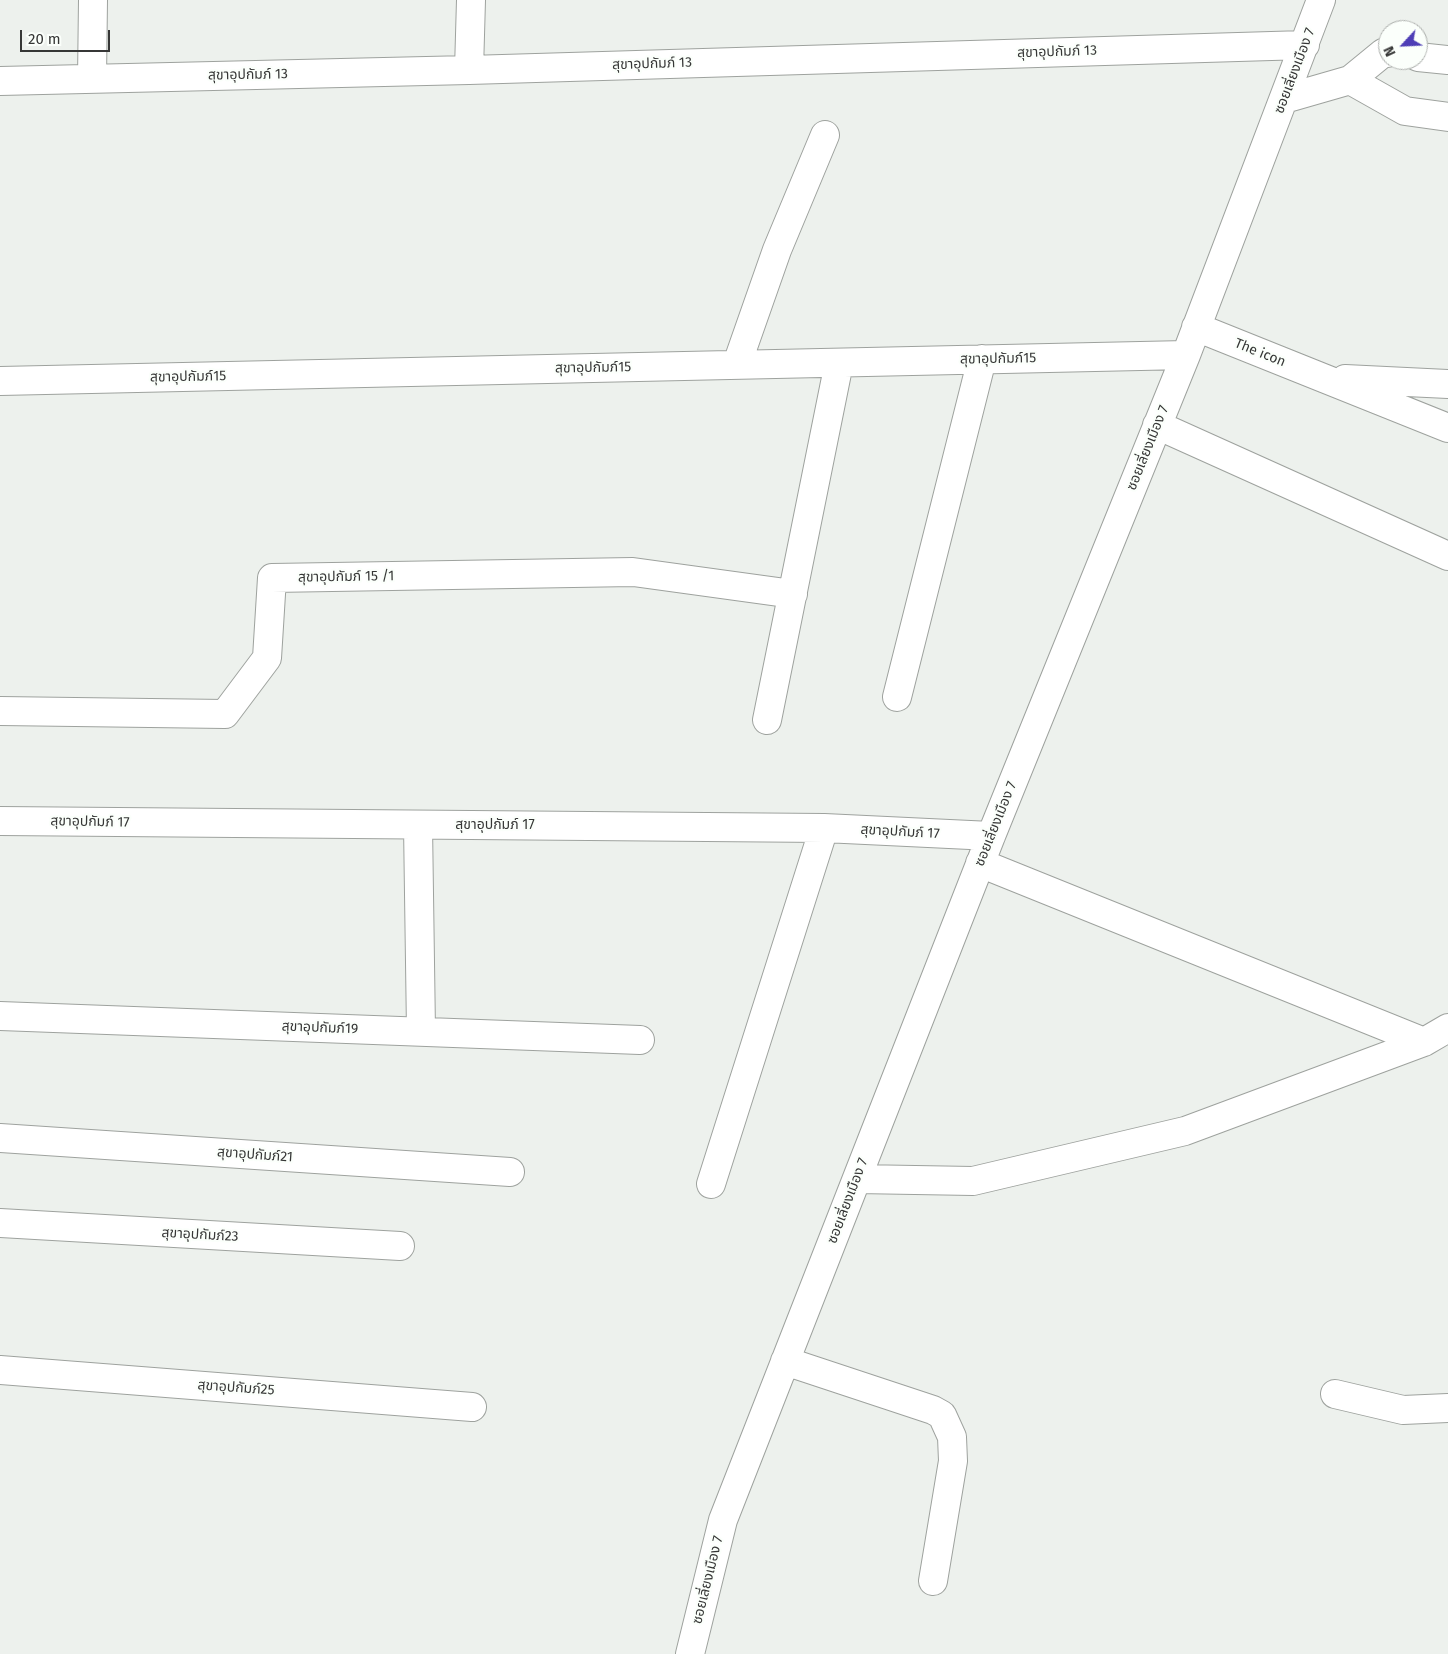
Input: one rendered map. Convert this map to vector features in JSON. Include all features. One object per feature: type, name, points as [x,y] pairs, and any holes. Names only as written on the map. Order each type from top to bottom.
[{"type":"street","points":[[92,0],[92,79]]},
{"type":"street","points":[[469,70],[471,0]]},
{"type":"street","name":"ซอยเลี่ยงเมือง 7","points":[[690,1654],[723,1520],[990,836],[1186,355],[1321,0]]},
{"type":"street","name":"สุขาอุปกัมภ์ 13","points":[[0,81],[469,70],[1305,45]]},
{"type":"street","points":[[1284,99],[1350,80],[1378,58]]},
{"type":"street","points":[[1428,58],[1448,60]]},
{"type":"street","points":[[1350,80],[1405,110],[1448,117]]},
{"type":"street","points":[[737,364],[777,250],[825,135]]},
{"type":"street","name":"The icon","points":[[1196,327],[1448,428]]},
{"type":"street","name":"สุขาอุปกัมภ์15","points":[[0,381],[1186,355]]},
{"type":"street","points":[[897,697],[982,359]]},
{"type":"street","points":[[767,720],[839,362]]},
{"type":"street","name":"The icon","points":[[1324,379],[1448,384]]},
{"type":"street","points":[[1157,425],[1448,556]]},
{"type":"street","name":"สุขาอุปกัมภ์ 15 /1","points":[[0,711],[225,714],[267,658],[272,578],[633,572],[793,594]]},
{"type":"street","name":"สุขาอุปกัมภ์ 17","points":[[0,821],[824,828],[990,836]]},
{"type":"street","points":[[418,825],[421,1031]]},
{"type":"street","points":[[711,1184],[824,828]]},
{"type":"street","points":[[980,863],[1424,1042]]},
{"type":"street","name":"สุขาอุปกัมภ์19","points":[[0,1016],[640,1040]]},
{"type":"street","points":[[857,1179],[973,1181],[1185,1131],[1424,1042],[1448,1028]]},
{"type":"street","name":"สุขาอุปกัมภ์21","points":[[0,1138],[510,1172]]},
{"type":"street","name":"สุขาอุปกัมภ์23","points":[[0,1223],[400,1246]]},
{"type":"street","points":[[785,1361],[933,1410],[942,1415],[952,1437],[953,1461],[933,1581]]},
{"type":"street","name":"สุขาอุปกัมภ์25","points":[[0,1370],[472,1407]]},
{"type":"street","points":[[1334,1394],[1403,1410],[1448,1408]]}]
